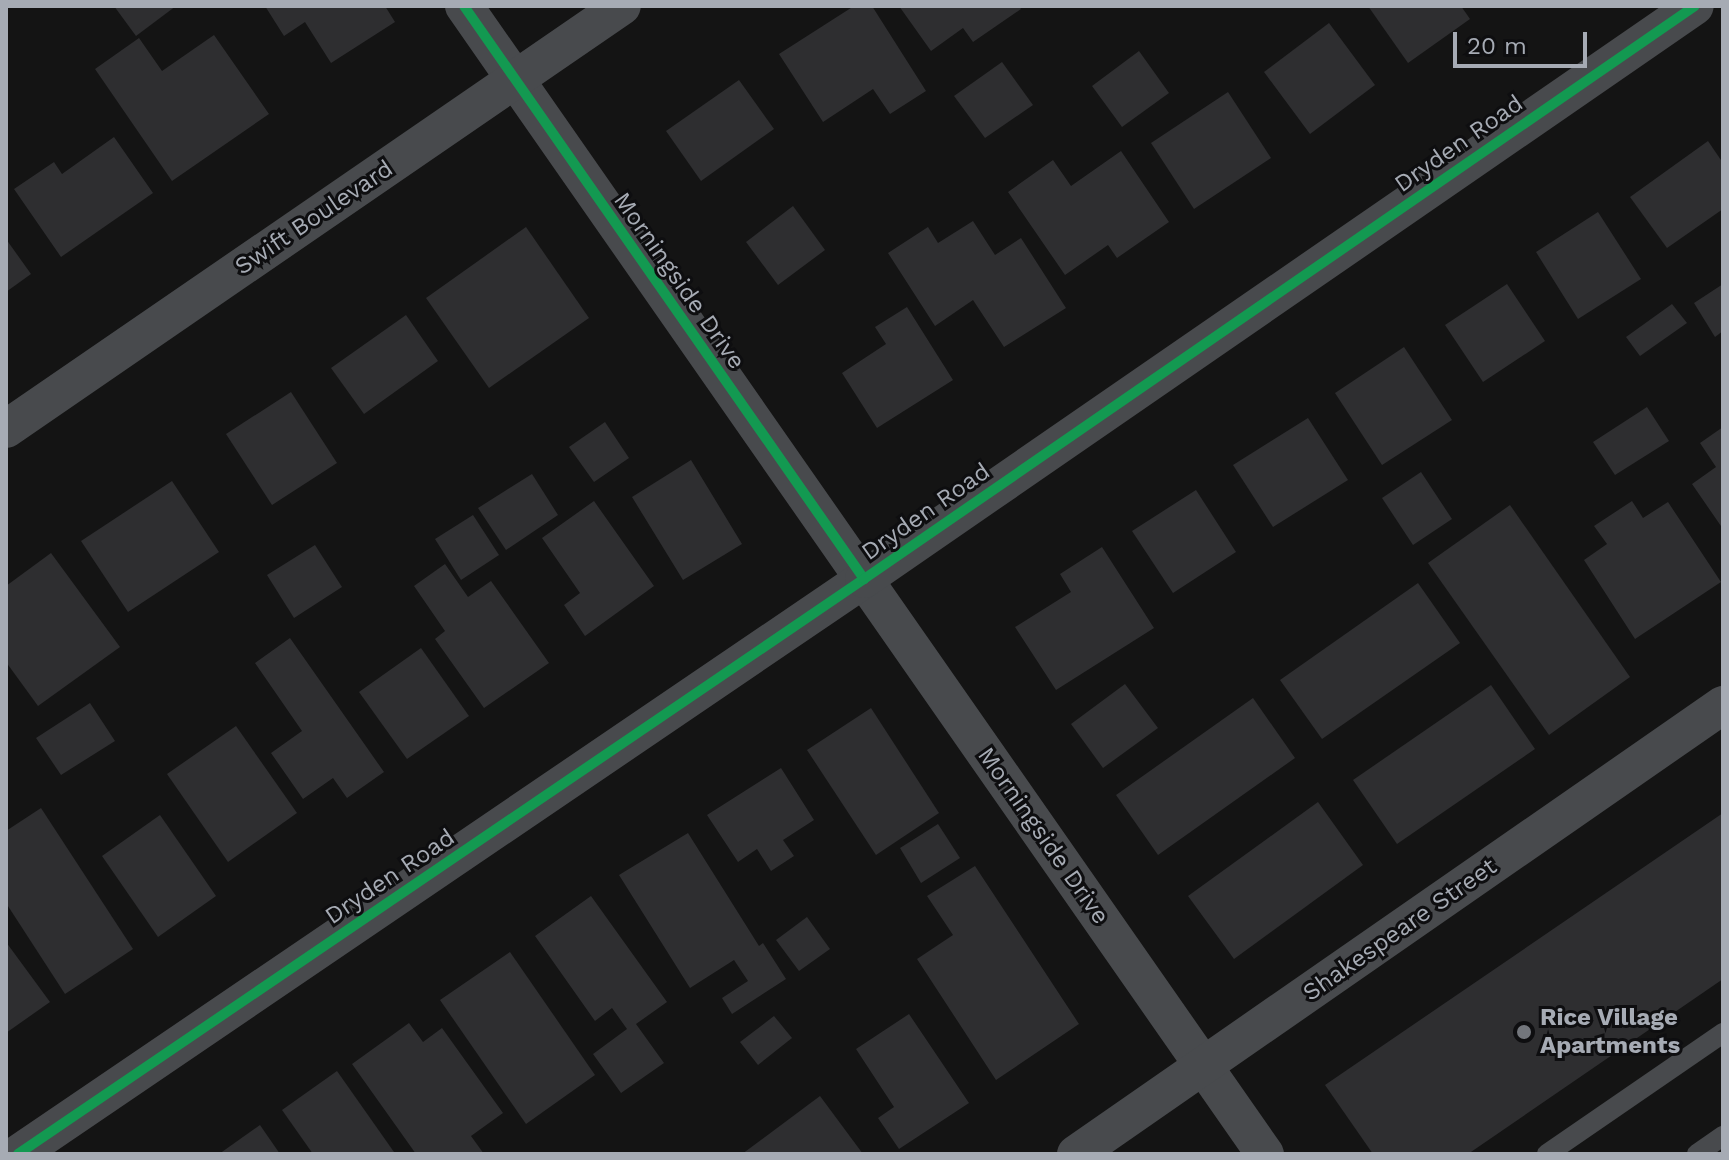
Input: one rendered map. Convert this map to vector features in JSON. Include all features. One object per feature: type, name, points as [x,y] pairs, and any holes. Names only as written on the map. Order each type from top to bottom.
[{"type":"street","name":"Morningside Drive","points":[[464,6],[1265,1154]]},
{"type":"street","name":"Swift Boulevard","points":[[6,429],[622,6]]},
{"type":"street","name":"Dryden Road","points":[[18,1154],[864,579],[1695,6]]},
{"type":"street","name":"Shakespeare Street","points":[[1076,1154],[1723,705]]},
{"type":"lane","points":[[1547,1154],[1723,1033]]},
{"type":"lane","points":[[1697,1154],[1723,1136]]},
{"type":"building","points":[[114,6],[176,6],[136,36]]},
{"type":"building","points":[[265,6],[385,6],[395,22],[331,63],[305,22],[284,36]]},
{"type":"building","points":[[854,6],[872,6],[926,91],[890,114],[873,89],[823,122],[779,54]]},
{"type":"building","points":[[899,6],[1019,6],[1021,9],[973,42],[963,28],[931,51]]},
{"type":"building","points":[[1368,6],[1461,6],[1470,19],[1408,63]]},
{"type":"building","points":[[1329,23],[1375,85],[1310,134],[1264,72]]},
{"type":"building","points":[[214,35],[269,114],[172,181],[95,69],[139,38],[162,71]]},
{"type":"building","points":[[1139,51],[1169,93],[1122,127],[1092,86]]},
{"type":"building","points":[[1002,62],[1033,105],[985,138],[954,96]]},
{"type":"building","points":[[739,80],[774,129],[701,181],[666,131]]},
{"type":"building","points":[[1228,92],[1271,158],[1194,209],[1151,143]]},
{"type":"building","points":[[114,137],[153,193],[61,257],[14,189],[54,162],[62,174]]},
{"type":"building","points":[[1708,141],[1723,163],[1723,209],[1667,248],[1630,197]]},
{"type":"building","points":[[1121,151],[1169,222],[1117,258],[1108,245],[1065,275],[1008,192],[1053,160],[1071,186]]},
{"type":"building","points":[[793,206],[825,250],[778,285],[746,242]]},
{"type":"building","points":[[1598,212],[1641,279],[1578,319],[1536,252]]},
{"type":"building","points":[[973,221],[995,255],[1021,238],[1066,308],[1004,347],[973,300],[935,326],[888,253],[928,227],[938,243]]},
{"type":"building","points":[[526,227],[589,318],[489,388],[426,298]]},
{"type":"building","points":[[6,239],[31,274],[6,292]]},
{"type":"building","points":[[1507,284],[1545,341],[1483,382],[1445,325]]},
{"type":"building","points":[[1723,284],[1723,331],[1715,337],[1694,303]]},
{"type":"building","points":[[1672,304],[1687,323],[1640,356],[1626,337]]},
{"type":"building","points":[[907,307],[953,380],[877,428],[842,373],[886,344],[875,327]]},
{"type":"building","points":[[406,315],[438,361],[364,414],[331,368]]},
{"type":"building","points":[[1404,347],[1452,420],[1382,465],[1335,393]]},
{"type":"building","points":[[291,392],[337,463],[272,505],[226,434]]},
{"type":"building","points":[[1647,407],[1669,441],[1615,475],[1593,442]]},
{"type":"building","points":[[1308,418],[1348,480],[1273,527],[1233,465]]},
{"type":"building","points":[[605,422],[629,458],[594,482],[569,447]]},
{"type":"building","points":[[1723,427],[1723,529],[1692,484],[1716,467],[1700,443]]},
{"type":"building","points":[[691,460],[742,544],[683,580],[632,497]]},
{"type":"building","points":[[1421,472],[1452,519],[1413,545],[1382,498]]},
{"type":"building","points":[[532,474],[558,515],[506,550],[478,508]]},
{"type":"building","points":[[172,481],[219,552],[128,612],[81,541]]},
{"type":"building","points":[[1196,490],[1236,552],[1173,593],[1132,531]]},
{"type":"building","points":[[594,501],[654,586],[585,636],[564,605],[580,593],[542,538]]},
{"type":"building","points":[[1632,501],[1643,518],[1668,502],[1721,582],[1635,639],[1584,560],[1607,544],[1594,526]]},
{"type":"building","points":[[1510,505],[1630,677],[1549,735],[1428,563]]},
{"type":"building","points":[[473,515],[499,555],[461,580],[435,539]]},
{"type":"building","points":[[315,545],[342,587],[294,618],[267,575]]},
{"type":"building","points":[[1102,547],[1154,628],[1056,690],[1015,627],[1071,592],[1060,574]]},
{"type":"building","points":[[51,553],[120,647],[38,706],[6,662],[6,586]]},
{"type":"building","points":[[445,564],[468,597],[491,581],[549,663],[484,708],[435,639],[445,631],[414,586]]},
{"type":"building","points":[[1418,583],[1460,643],[1322,739],[1280,680]]},
{"type":"building","points":[[290,638],[384,772],[347,798],[333,778],[303,799],[271,753],[302,731],[255,663]]},
{"type":"building","points":[[421,648],[469,716],[407,759],[359,692]]},
{"type":"building","points":[[1125,684],[1158,728],[1103,768],[1071,724]]},
{"type":"building","points":[[1491,685],[1535,749],[1397,844],[1353,780]]},
{"type":"building","points":[[1253,698],[1295,758],[1158,855],[1116,795]]},
{"type":"building","points":[[90,703],[115,741],[61,775],[36,738]]},
{"type":"building","points":[[871,708],[939,813],[876,855],[807,750]]},
{"type":"building","points":[[236,726],[297,813],[228,862],[167,774]]},
{"type":"building","points":[[781,768],[814,820],[783,840],[794,856],[771,871],[757,849],[738,862],[707,815]]},
{"type":"building","points":[[1318,802],[1363,865],[1234,959],[1188,896]]},
{"type":"building","points":[[41,808],[133,949],[65,994],[6,903],[6,831]]},
{"type":"building","name":"Rice Village Apartments","points":[[1723,813],[1723,979],[1468,1154],[1373,1154],[1325,1085]]},
{"type":"building","points":[[160,815],[216,896],[158,937],[102,856]]},
{"type":"building","points":[[938,824],[960,858],[921,883],[900,848]]},
{"type":"building","points":[[688,833],[759,946],[763,943],[786,979],[732,1014],[722,998],[748,981],[734,960],[690,988],[619,875]]},
{"type":"building","points":[[975,866],[1079,1024],[996,1080],[917,959],[953,935],[927,896]]},
{"type":"building","points":[[591,896],[667,1002],[636,1024],[664,1063],[621,1093],[593,1054],[627,1029],[612,1008],[595,1021],[535,936]]},
{"type":"building","points":[[807,917],[830,949],[799,971],[776,940]]},
{"type":"building","points":[[6,942],[50,1002],[6,1033]]},
{"type":"building","points":[[510,952],[595,1075],[526,1124],[440,1000]]},
{"type":"building","points":[[909,1014],[969,1103],[899,1149],[878,1118],[894,1107],[856,1049]]},
{"type":"building","points":[[774,1016],[792,1038],[758,1065],[740,1042]]},
{"type":"building","points":[[409,1023],[423,1042],[442,1028],[503,1113],[471,1136],[484,1154],[416,1154],[352,1064]]},
{"type":"building","points":[[337,1071],[394,1152],[313,1154],[282,1110]]},
{"type":"building","points":[[820,1096],[863,1154],[742,1154]]},
{"type":"building","points":[[260,1125],[280,1154],[219,1154]]},
{"type":"cycle path","points":[[464,6],[864,579]]},
{"type":"cycle path","points":[[18,1154],[864,579],[1695,6]]},
{"type":"place","name":"Rice Village Apartments","points":[[1524,1032]]}]
